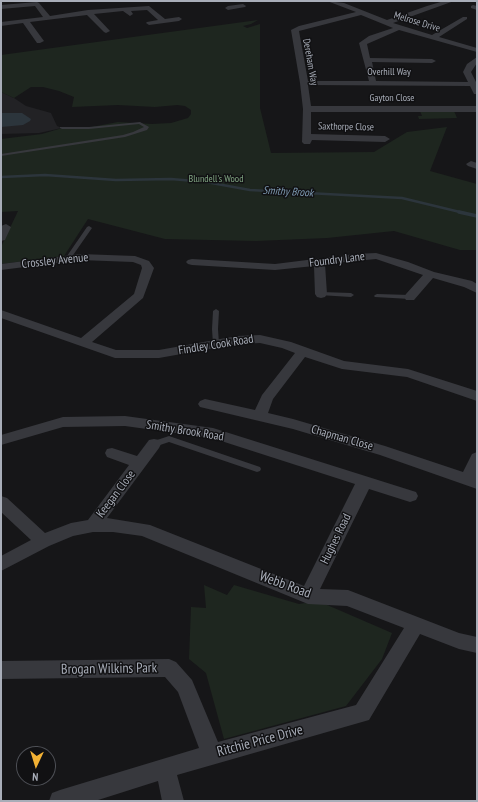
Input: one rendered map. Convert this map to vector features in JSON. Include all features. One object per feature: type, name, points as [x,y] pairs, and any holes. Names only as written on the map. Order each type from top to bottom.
[{"type":"street","name":"Melrose Drive","points":[[330,1],[342,4],[399,28],[477,50]]},
{"type":"street","points":[[386,23],[428,7],[451,1]]},
{"type":"street","points":[[1,7],[37,4],[48,18]]},
{"type":"street","points":[[230,5],[243,6]]},
{"type":"street","points":[[1,24],[88,12],[128,12],[149,8],[162,21]]},
{"type":"street","points":[[88,12],[104,32]]},
{"type":"street","name":"Dereham Way","points":[[306,139],[307,109],[295,30],[301,27],[362,13]]},
{"type":"street","points":[[432,38],[465,18]]},
{"type":"street","points":[[149,23],[179,19]]},
{"type":"street","points":[[25,21],[40,41]]},
{"type":"street","points":[[373,83],[362,45],[364,41],[399,28]]},
{"type":"street","points":[[32,42],[48,40]]},
{"type":"street","points":[[477,59],[470,66],[468,72],[477,92]]},
{"type":"street","points":[[367,60],[432,60]]},
{"type":"street","name":"Overhill Way","points":[[304,83],[473,84]]},
{"type":"street","name":"Gayton Close","points":[[307,109],[477,109]]},
{"type":"street","name":"Saxthorpe Close","points":[[306,139],[381,141]]},
{"type":"street","points":[[1,238],[6,226]]},
{"type":"street","name":"Foundry Lane","points":[[192,262],[276,267],[376,256],[404,264],[430,274],[474,284]]},
{"type":"street","name":"Crossley Avenue","points":[[1,267],[69,257],[135,259],[145,263],[148,268],[139,295],[83,343]]},
{"type":"street","points":[[318,262],[321,272],[321,294]]},
{"type":"street","points":[[410,297],[430,274]]},
{"type":"street","name":"Findley Cook Road","points":[[1,314],[115,354],[159,354],[246,338],[260,338],[273,341],[342,365],[408,373],[477,396]]},
{"type":"street","points":[[260,415],[267,398],[302,352]]},
{"type":"street","name":"Chapman Close","points":[[204,404],[260,415],[385,451],[472,481]]},
{"type":"street","name":"Smithy Brook Road","points":[[1,440],[63,422],[125,421],[212,433],[410,496]]},
{"type":"street","name":"Keegan Close","points":[[93,525],[154,444]]},
{"type":"street","name":"Keegan Close","points":[[112,453],[139,463]]},
{"type":"street","points":[[472,481],[477,458]]},
{"type":"street","name":"Hughes Road","points":[[308,596],[364,482]]},
{"type":"street","points":[[1,502],[43,540]]},
{"type":"street","points":[[1,564],[43,540],[71,530],[93,525]]},
{"type":"street","name":"Webb Road","points":[[93,525],[144,530],[308,596],[348,598],[459,641],[477,645]]},
{"type":"street","name":"Ritchie Price Drive","points":[[60,801],[212,754],[362,712],[416,625]]},
{"type":"street","name":"Brogan Wilkins Park","points":[[1,670],[169,668],[185,686],[212,754]]},
{"type":"street","points":[[165,768],[172,801]]},
{"type":"lane","points":[[1,154],[123,136],[135,133],[147,127],[140,123],[89,128],[62,128]]},
{"type":"lane","points":[[69,257],[89,228]]},
{"type":"lane","points":[[321,294],[350,295]]},
{"type":"lane","points":[[378,296],[410,297]]},
{"type":"lane","points":[[216,311],[216,344]]},
{"type":"lane","points":[[154,444],[169,440],[256,469]]},
{"type":"shaded area","points":[[1,92],[26,106],[51,113],[57,126],[62,128],[39,133],[1,134]]},
{"type":"shaded area","points":[[1,113],[22,113],[31,119],[23,125],[1,127]]},
{"type":"green space","name":"Blundell's Wood","points":[[258,20],[243,26],[247,28],[260,24],[260,108],[271,153],[374,152],[407,132],[447,127],[430,171],[477,184],[477,250],[460,250],[394,231],[327,238],[256,241],[165,239],[88,219],[64,256],[1,264],[1,247],[18,211],[1,212],[1,139],[42,134],[62,128],[86,128],[118,122],[152,124],[171,123],[188,118],[191,114],[191,110],[185,106],[177,105],[155,107],[118,105],[72,107],[74,97],[43,87],[31,87],[14,98],[1,92],[1,55]]},
{"type":"green space","points":[[420,111],[454,111],[457,118],[419,119],[418,116],[422,116]]},
{"type":"green space","points":[[204,585],[227,595],[234,585],[299,604],[318,601],[392,633],[382,659],[346,706],[224,739],[206,673],[189,659],[191,607],[206,608]]},
{"type":"waterway","name":"Smithy Brook","points":[[1,177],[45,175],[116,180],[171,179],[206,182],[250,190],[402,198],[464,213]]},
{"type":"waterway","name":"Smithy Brook","points":[[459,212],[477,216]]}]
